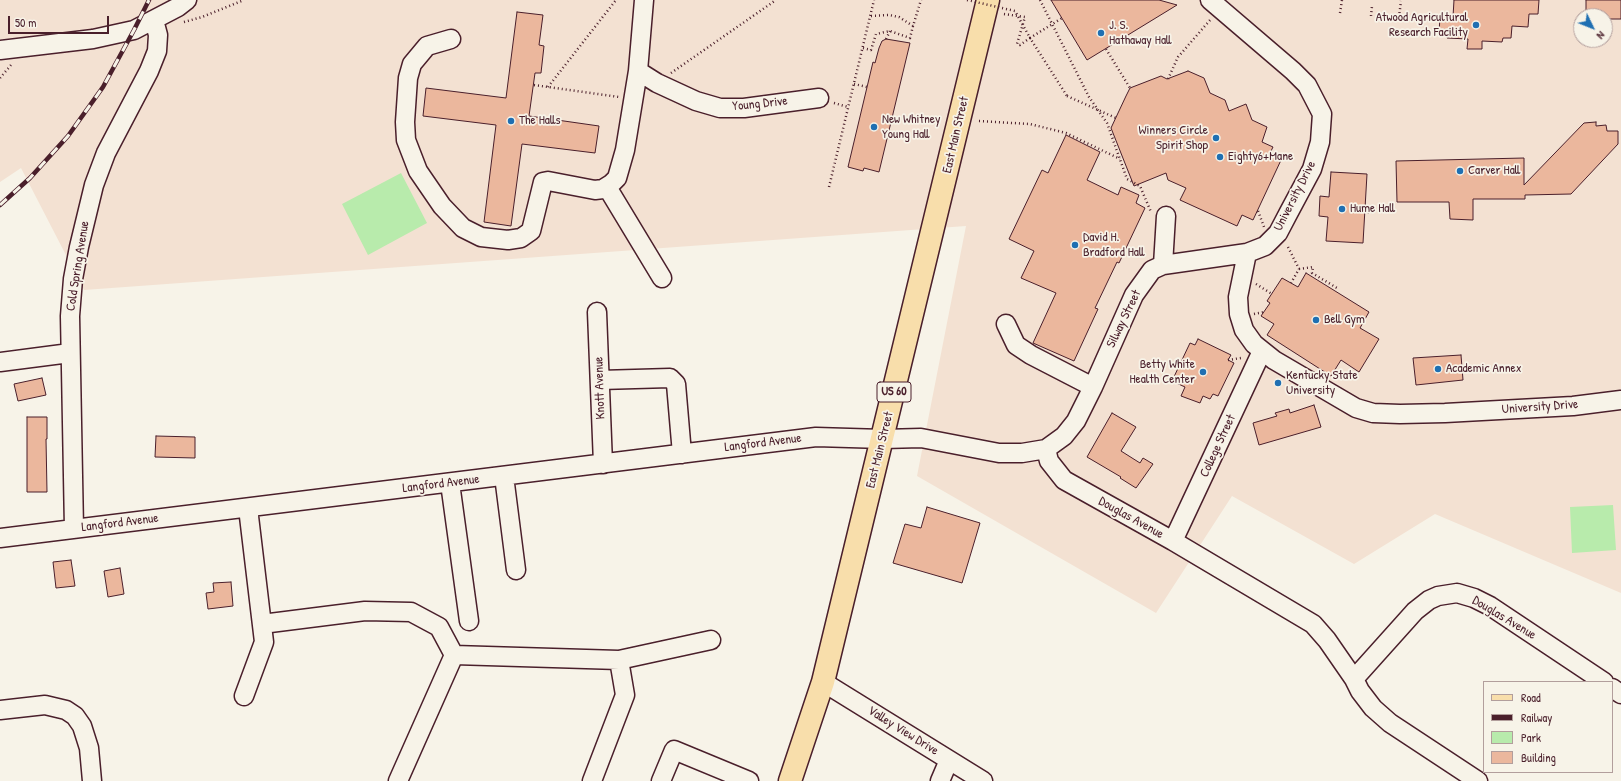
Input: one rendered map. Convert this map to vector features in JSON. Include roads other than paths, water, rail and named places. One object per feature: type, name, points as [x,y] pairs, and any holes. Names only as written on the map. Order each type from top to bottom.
[{"type":"main road","name":"East Main Street","points":[[790,781],[823,682],[883,439],[996,7]]},
{"type":"street","points":[[0,50],[92,39],[134,30],[187,0]]},
{"type":"street","points":[[451,39],[427,46],[412,64],[408,78],[404,122],[406,140],[418,172],[442,206],[463,228],[481,237],[508,240],[521,238],[531,231],[543,182],[548,180],[601,188],[611,184],[616,178],[621,167],[625,150],[638,72],[644,0]]},
{"type":"street","name":"University Drive","points":[[1212,7],[1293,70],[1307,85],[1322,114],[1320,142],[1312,168],[1278,233],[1265,246],[1247,253],[1238,297],[1239,314],[1244,330],[1254,344],[1280,363],[1356,408],[1373,413],[1453,413],[1573,406],[1621,400]]},
{"type":"street","name":"Cold Spring Avenue","points":[[74,529],[70,353],[70,316],[73,279],[86,215],[94,185],[106,153],[149,71],[157,52],[158,35],[154,20]]},
{"type":"street","name":"Young Drive","points":[[638,72],[657,83],[696,101],[720,108],[744,108],[819,98]]},
{"type":"street","points":[[601,188],[662,278]]},
{"type":"street","points":[[1159,214],[1163,265]]},
{"type":"street","name":"Silway Street","points":[[1046,449],[1064,436],[1076,421],[1093,387],[1134,295],[1152,270],[1163,265],[1247,253]]},
{"type":"street","name":"Knott Avenue","points":[[597,312],[603,464]]},
{"type":"street","points":[[1006,324],[1016,345],[1031,355],[1093,387]]},
{"type":"street","name":"College Street","points":[[1173,541],[1262,351]]},
{"type":"street","points":[[0,362],[70,353]]},
{"type":"street","points":[[600,380],[670,378],[676,384],[682,454]]},
{"type":"street","name":"Langford Avenue","points":[[0,538],[603,464],[816,436],[883,439]]},
{"type":"street","points":[[883,439],[921,438],[999,453],[1022,453],[1046,449]]},
{"type":"street","name":"Douglas Avenue","points":[[1046,449],[1049,461],[1064,480],[1173,541],[1313,624],[1327,640],[1354,678],[1360,691],[1390,724],[1478,781]]},
{"type":"street","points":[[504,476],[516,570]]},
{"type":"street","points":[[450,483],[469,621]]},
{"type":"street","points":[[244,696],[264,642],[248,508]]},
{"type":"street","name":"Douglas Avenue","points":[[1354,678],[1415,611],[1429,600],[1438,596],[1457,594],[1474,598],[1490,606],[1602,681]]},
{"type":"street","points":[[262,624],[365,612],[411,612],[439,627],[454,655]]},
{"type":"street","points":[[454,655],[619,660],[711,640]]},
{"type":"street","points":[[398,781],[454,655]]},
{"type":"street","points":[[592,781],[625,696],[619,660]]},
{"type":"street","name":"Valley View Drive","points":[[823,682],[983,781]]},
{"type":"street","points":[[0,710],[45,705],[66,710],[75,716],[82,726],[89,748],[92,781]]},
{"type":"street","points":[[661,781],[674,750],[749,781]]},
{"type":"street","points":[[940,781],[949,760]]},
{"type":"railway","points":[[0,205],[30,178],[68,136],[103,87],[149,0]]},
{"type":"place","name":"Atwood Agricultural Research Facility","points":[[1476,25]]},
{"type":"place","name":"J. S. Hathaway Hall","points":[[1101,33]]},
{"type":"place","name":"The Halls","points":[[511,121]]},
{"type":"place","name":"New Whitney Young Hall","points":[[874,127]]},
{"type":"place","name":"Winners Circle Spirit Shop","points":[[1216,138]]},
{"type":"place","name":"Eighty6+Mane","points":[[1220,157]]},
{"type":"place","name":"Carver Hall","points":[[1460,171]]},
{"type":"place","name":"Hume Hall","points":[[1342,209]]},
{"type":"place","name":"David H. Bradford Hall","points":[[1075,245]]},
{"type":"place","name":"Bell Gym","points":[[1316,320]]},
{"type":"place","name":"Academic Annex","points":[[1438,369]]},
{"type":"place","name":"Betty White Health Center","points":[[1203,372]]},
{"type":"place","name":"Kentucky State University","points":[[1278,383]]}]
